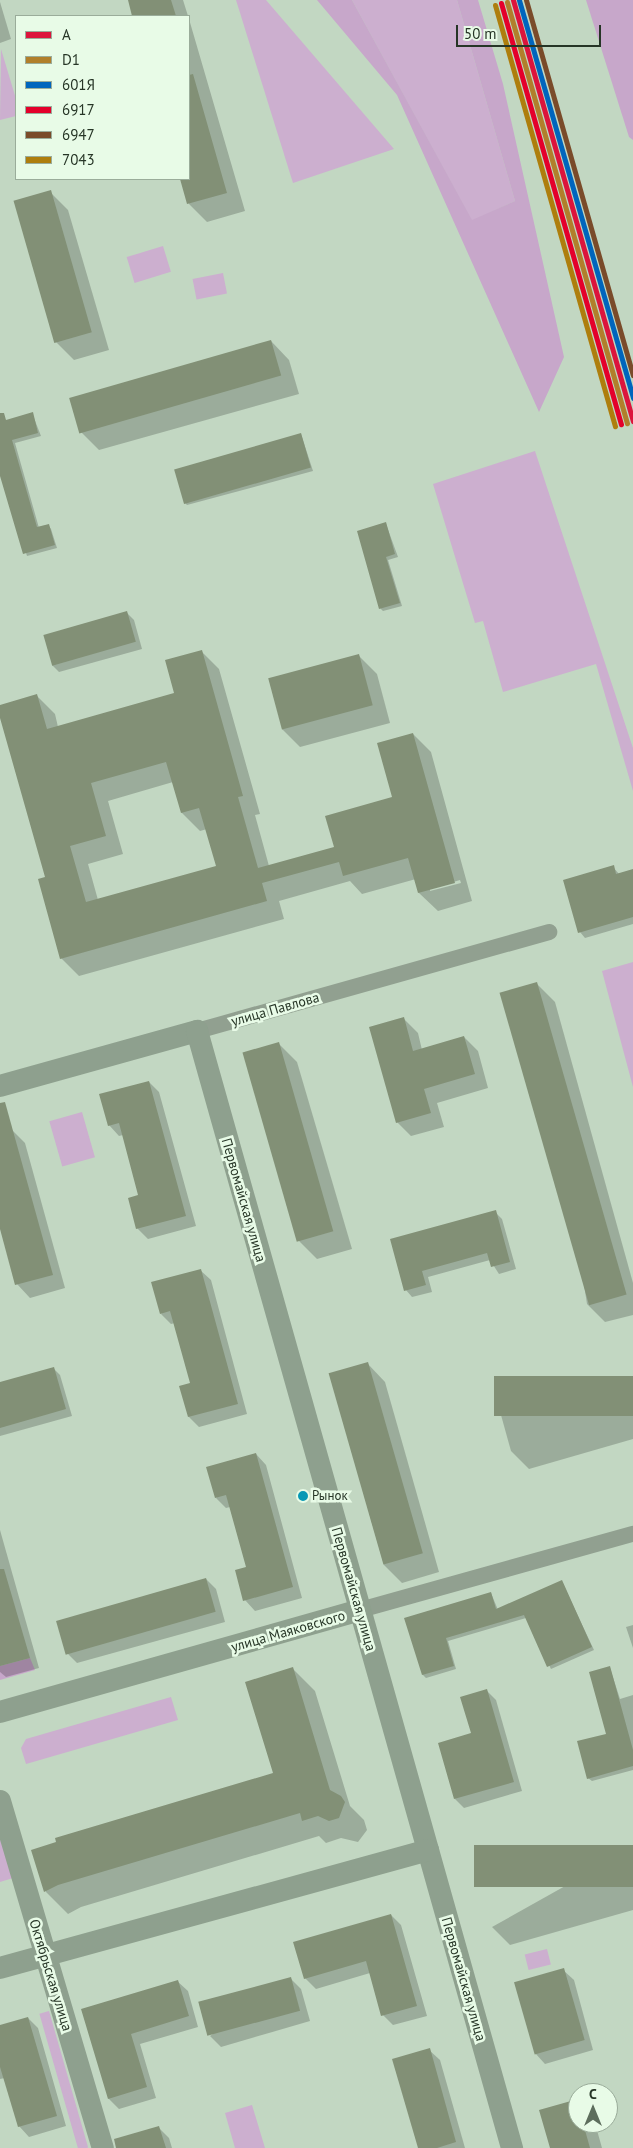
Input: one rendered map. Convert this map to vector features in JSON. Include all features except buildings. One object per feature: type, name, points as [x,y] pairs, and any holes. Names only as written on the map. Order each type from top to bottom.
[{"type":"main road","name":"улица Павлова","points":[[0,1086],[197,1031]]},
{"type":"main road","name":"Первомайская улица","points":[[197,1031],[512,2148]]},
{"type":"main road","name":"улица Маяковского","points":[[0,1712],[360,1610]]},
{"type":"main road","name":"Октябрьская улица","points":[[0,1801],[103,2148]]},
{"type":"main road","points":[[0,1968],[428,1850]]},
{"type":"street","name":"улица Павлова","points":[[197,1031],[549,932]]},
{"type":"street","name":"улица Маяковского","points":[[360,1610],[633,1534]]},
{"type":"shaded area","points":[[236,0],[266,0],[394,149],[293,183]]},
{"type":"shaded area","points":[[317,0],[352,0],[472,220],[515,201],[457,0],[478,0],[503,84],[564,357],[539,412],[397,95]]},
{"type":"shaded area","points":[[352,0],[457,0],[515,201],[472,221]]},
{"type":"shaded area","points":[[586,0],[633,0],[633,140],[629,137]]},
{"type":"shaded area","points":[[1,49],[15,96],[15,116],[0,120]]},
{"type":"shaded area","points":[[163,246],[171,272],[135,283],[127,257]]},
{"type":"shaded area","points":[[223,273],[227,294],[197,300],[193,279]]},
{"type":"shaded area","points":[[535,451],[633,748],[633,791],[596,664],[503,692],[483,621],[475,623],[433,484]]},
{"type":"shaded area","points":[[633,962],[633,1087],[602,971]]},
{"type":"shaded area","points":[[82,1112],[95,1157],[62,1167],[49,1121]]},
{"type":"shaded area","points":[[30,1658],[35,1670],[0,1680],[0,1666]]},
{"type":"shaded area","points":[[171,1697],[178,1720],[26,1764],[21,1748],[26,1739]]},
{"type":"shaded area","points":[[0,1835],[13,1878],[0,1882]]},
{"type":"shaded area","points":[[547,1949],[551,1965],[529,1970],[525,1955]]},
{"type":"shaded area","points":[[49,2011],[88,2147],[78,2148],[39,2014]]},
{"type":"shaded area","points":[[252,2105],[265,2148],[235,2148],[225,2113]]},
{"type":"transit line","name":"A","points":[[513,0],[633,421]]},
{"type":"transit line","name":"601Я","points":[[519,0],[633,398]]},
{"type":"transit line","name":"6947","points":[[526,0],[633,375]]},
{"type":"transit line","name":"D1","points":[[507,2],[627,423]]},
{"type":"transit line","name":"6917","points":[[501,3],[621,424]]},
{"type":"transit line","name":"7043","points":[[495,5],[615,426]]},
{"type":"place","name":"Рынок","points":[[303,1496]]}]
